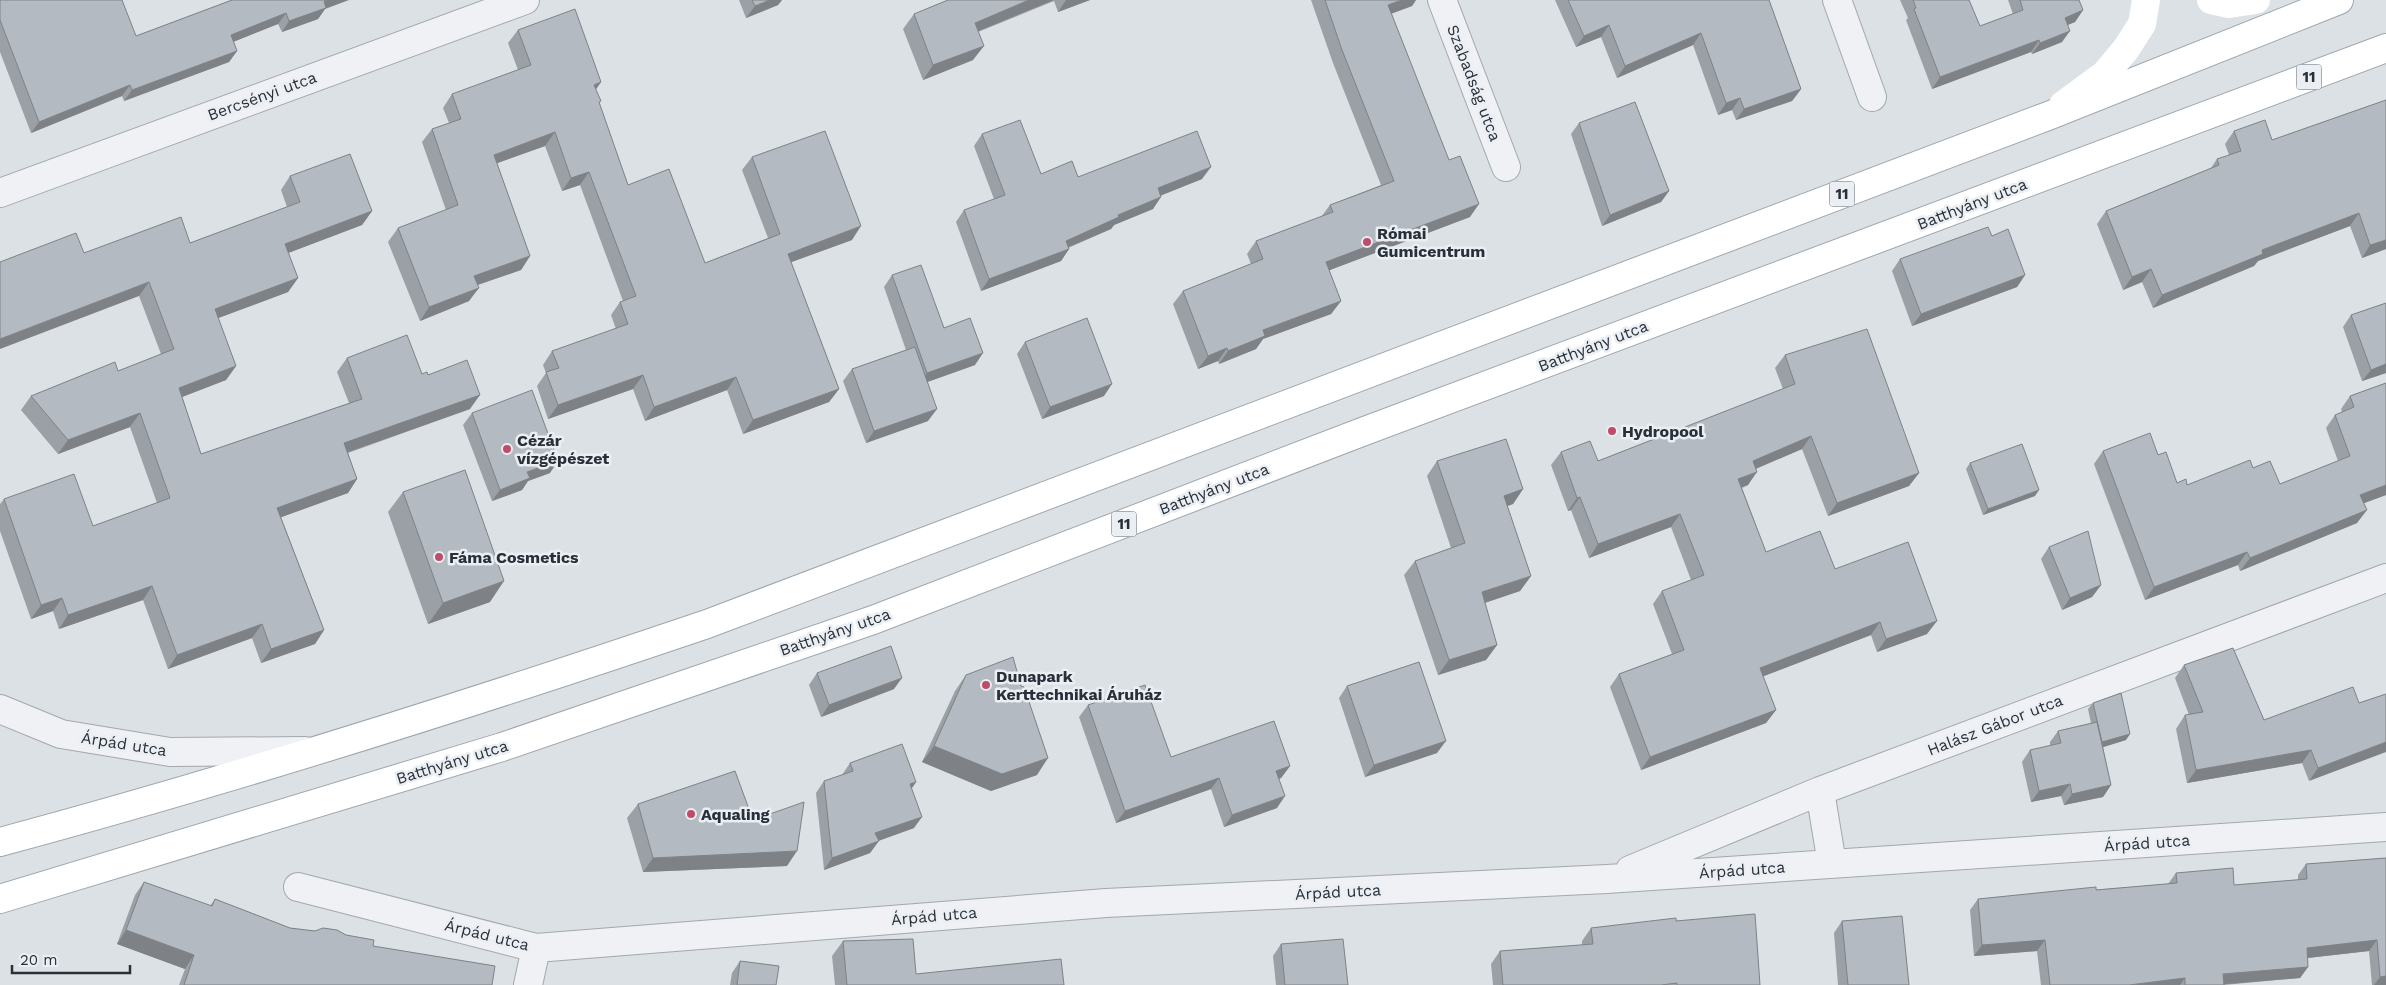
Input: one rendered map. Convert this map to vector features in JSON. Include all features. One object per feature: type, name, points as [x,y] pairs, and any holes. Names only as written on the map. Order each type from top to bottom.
[{"type":"main road","points":[[2048,116],[2105,74],[2142,24],[2146,0]]},
{"type":"main road","points":[[2212,0],[2229,4],[2256,0]]},
{"type":"main road","name":"11","points":[[0,842],[118,810],[314,751],[519,687],[707,624],[2048,116],[2339,0]]},
{"type":"main road","name":"Batthyány utca","points":[[0,899],[502,748],[873,620],[1362,432],[2386,48]]},
{"type":"street","name":"Bercsényi utca","points":[[2,185],[525,0]]},
{"type":"street","name":"Szabadság utca","points":[[1442,0],[1506,166]]},
{"type":"street","points":[[1837,0],[1872,97]]},
{"type":"street","name":"Halász Gábor utca","points":[[1607,879],[1820,791],[2386,578]]},
{"type":"street","name":"Árpád utca","points":[[0,709],[61,734],[170,752],[314,751]]},
{"type":"street","points":[[1820,791],[1832,864]]},
{"type":"street","name":"Árpád utca","points":[[298,887],[536,948],[1106,903],[1607,879],[2386,827]]},
{"type":"street","points":[[528,985],[536,948]]},
{"type":"building","points":[[0,0],[122,0],[136,36],[232,0],[327,0],[324,1],[326,8],[289,21],[286,13],[231,35],[237,51],[132,90],[130,85],[39,122],[0,20]]},
{"type":"building","points":[[752,0],[770,0],[755,6]]},
{"type":"building","points":[[948,0],[1029,0],[975,23],[984,46],[933,65],[914,14]]},
{"type":"building","points":[[1325,0],[1402,0],[1388,5],[1449,160],[1460,156],[1479,204],[1326,262],[1341,301],[1263,330],[1265,336],[1228,351],[1227,348],[1208,356],[1183,291],[1263,259],[1256,241],[1333,212],[1330,205],[1394,181],[1342,50]]},
{"type":"building","points":[[1568,0],[1769,0],[1801,89],[1744,109],[1740,98],[1726,103],[1701,33],[1625,66],[1609,25],[1584,36]]},
{"type":"building","points":[[1913,0],[1969,0],[1980,26],[2023,10],[2020,0],[2079,0],[2083,10],[2065,18],[2070,31],[2040,43],[2039,40],[1940,77],[1914,9],[1916,8]]},
{"type":"building","points":[[575,9],[601,82],[594,85],[628,185],[669,169],[705,263],[780,234],[752,157],[825,131],[861,226],[788,254],[839,389],[753,420],[736,377],[654,407],[643,375],[558,405],[546,372],[559,368],[552,351],[628,324],[620,302],[636,296],[589,172],[571,178],[555,132],[494,155],[530,256],[474,276],[479,288],[429,307],[398,228],[458,205],[432,129],[461,119],[452,94],[531,65],[518,30]]},
{"type":"building","points":[[2386,100],[2386,240],[2370,245],[2359,213],[2262,250],[2263,254],[2162,295],[2151,269],[2132,277],[2106,211],[2219,165],[2217,159],[2241,151],[2234,131],[2265,120],[2272,140]]},
{"type":"building","points":[[1635,102],[1669,191],[1610,215],[1579,123]]},
{"type":"building","points":[[1020,120],[1041,174],[1072,161],[1078,177],[1197,131],[1211,167],[1158,188],[1161,197],[1118,215],[1119,217],[1066,241],[1069,249],[989,279],[964,210],[1005,195],[982,134]]},
{"type":"building","points":[[350,154],[372,211],[285,244],[298,278],[215,309],[236,366],[179,388],[201,454],[362,399],[347,358],[407,335],[422,374],[427,372],[428,375],[467,360],[480,395],[344,443],[357,479],[277,508],[324,630],[271,649],[262,624],[177,655],[152,586],[68,615],[62,598],[41,605],[4,499],[74,474],[93,526],[170,498],[140,413],[68,440],[31,396],[115,362],[118,371],[174,349],[149,282],[0,339],[0,262],[76,233],[84,253],[181,217],[190,243],[300,202],[290,176]]},
{"type":"building","points":[[1988,227],[1992,236],[2008,229],[2025,275],[1921,314],[1900,259]]},
{"type":"building","points":[[921,265],[944,328],[970,318],[983,353],[927,373],[892,275]]},
{"type":"building","points":[[2386,303],[2386,364],[2371,370],[2351,315]]},
{"type":"building","points":[[1087,318],[1112,384],[1050,407],[1025,342]]},
{"type":"building","points":[[1867,329],[1919,473],[1837,503],[1811,436],[1753,461],[1757,472],[1738,479],[1766,552],[1820,531],[1835,569],[1908,542],[1937,621],[1886,639],[1880,622],[1760,668],[1776,710],[1650,757],[1619,674],[1684,650],[1662,591],[1704,575],[1680,514],[1598,544],[1580,497],[1577,498],[1561,452],[1590,441],[1598,461],[1795,384],[1785,355]]},
{"type":"building","points":[[915,347],[937,409],[874,431],[852,369]]},
{"type":"building","points":[[2386,383],[2386,485],[2360,495],[2367,510],[2250,558],[2247,552],[2154,587],[2103,451],[2150,433],[2158,455],[2166,452],[2177,483],[2186,479],[2187,485],[2250,460],[2253,468],[2270,461],[2280,484],[2350,456],[2335,415],[2354,407],[2350,396]]},
{"type":"building","name":"Cézár vízgépészet","points":[[532,390],[558,461],[527,472],[530,478],[500,490],[472,413]]},
{"type":"building","points":[[1506,439],[1523,489],[1504,496],[1531,576],[1482,592],[1497,645],[1449,660],[1415,561],[1465,543],[1437,461]]},
{"type":"building","points":[[2022,444],[2039,490],[1988,509],[1970,463]]},
{"type":"building","points":[[465,470],[504,581],[443,603],[403,492]]},
{"type":"building","points":[[2088,531],[2101,585],[2070,598],[2049,547]]},
{"type":"building","points":[[891,646],[902,678],[829,705],[817,673]]},
{"type":"building","points":[[2233,648],[2264,720],[2353,687],[2359,703],[2386,694],[2386,742],[2318,768],[2311,750],[2196,770],[2185,715],[2203,712],[2184,665]]},
{"type":"building","points":[[1013,657],[1021,686],[1024,687],[1048,758],[1002,774],[934,746],[966,675]]},
{"type":"building","points":[[1419,662],[1446,741],[1374,765],[1347,686]]},
{"type":"building","points":[[1145,685],[1171,757],[1274,721],[1290,766],[1276,771],[1285,796],[1232,815],[1219,778],[1125,811],[1088,705]]},
{"type":"building","points":[[2121,693],[2130,734],[2102,742],[2093,703]]},
{"type":"building","points":[[2097,722],[2111,785],[2072,794],[2070,784],[2039,791],[2030,750],[2061,743],[2058,731]]},
{"type":"building","points":[[902,744],[916,782],[910,784],[922,817],[875,833],[879,841],[832,858],[824,781],[853,771],[850,763]]},
{"type":"building","points":[[735,771],[753,820],[804,802],[797,851],[653,858],[638,804]]},
{"type":"building","points":[[2386,858],[2386,976],[2380,977],[2377,940],[2307,948],[2308,967],[2223,974],[2224,985],[2185,985],[2185,978],[2129,985],[2050,985],[2045,940],[1982,945],[1978,899],[2096,887],[2096,890],[2177,883],[2176,873],[2233,868],[2234,885],[2307,879],[2306,864]]},
{"type":"building","points":[[144,882],[212,906],[215,899],[290,928],[315,931],[323,928],[337,930],[346,935],[374,940],[373,946],[495,966],[492,985],[184,985],[194,955],[126,930]]},
{"type":"building","points":[[1755,914],[1760,985],[1677,985],[1677,983],[1661,985],[1503,985],[1500,951],[1593,944],[1591,928],[1676,918],[1676,921]]},
{"type":"building","points":[[1902,916],[1909,985],[1848,985],[1842,921]]},
{"type":"building","points":[[913,939],[916,974],[1061,959],[1064,985],[847,985],[843,941]]},
{"type":"building","points":[[1343,939],[1348,985],[1285,985],[1281,944]]},
{"type":"building","points":[[740,961],[779,966],[776,985],[737,985]]},
{"type":"place","name":"Római Gumicentrum","points":[[1367,242]]},
{"type":"place","name":"Hydropool","points":[[1612,431]]},
{"type":"place","name":"Cézár vízgépészet","points":[[507,449]]},
{"type":"place","name":"Fáma Cosmetics","points":[[439,557]]},
{"type":"place","name":"Dunapark Kerttechnikai Áruház","points":[[986,685]]},
{"type":"place","name":"Aqualing","points":[[691,814]]}]
